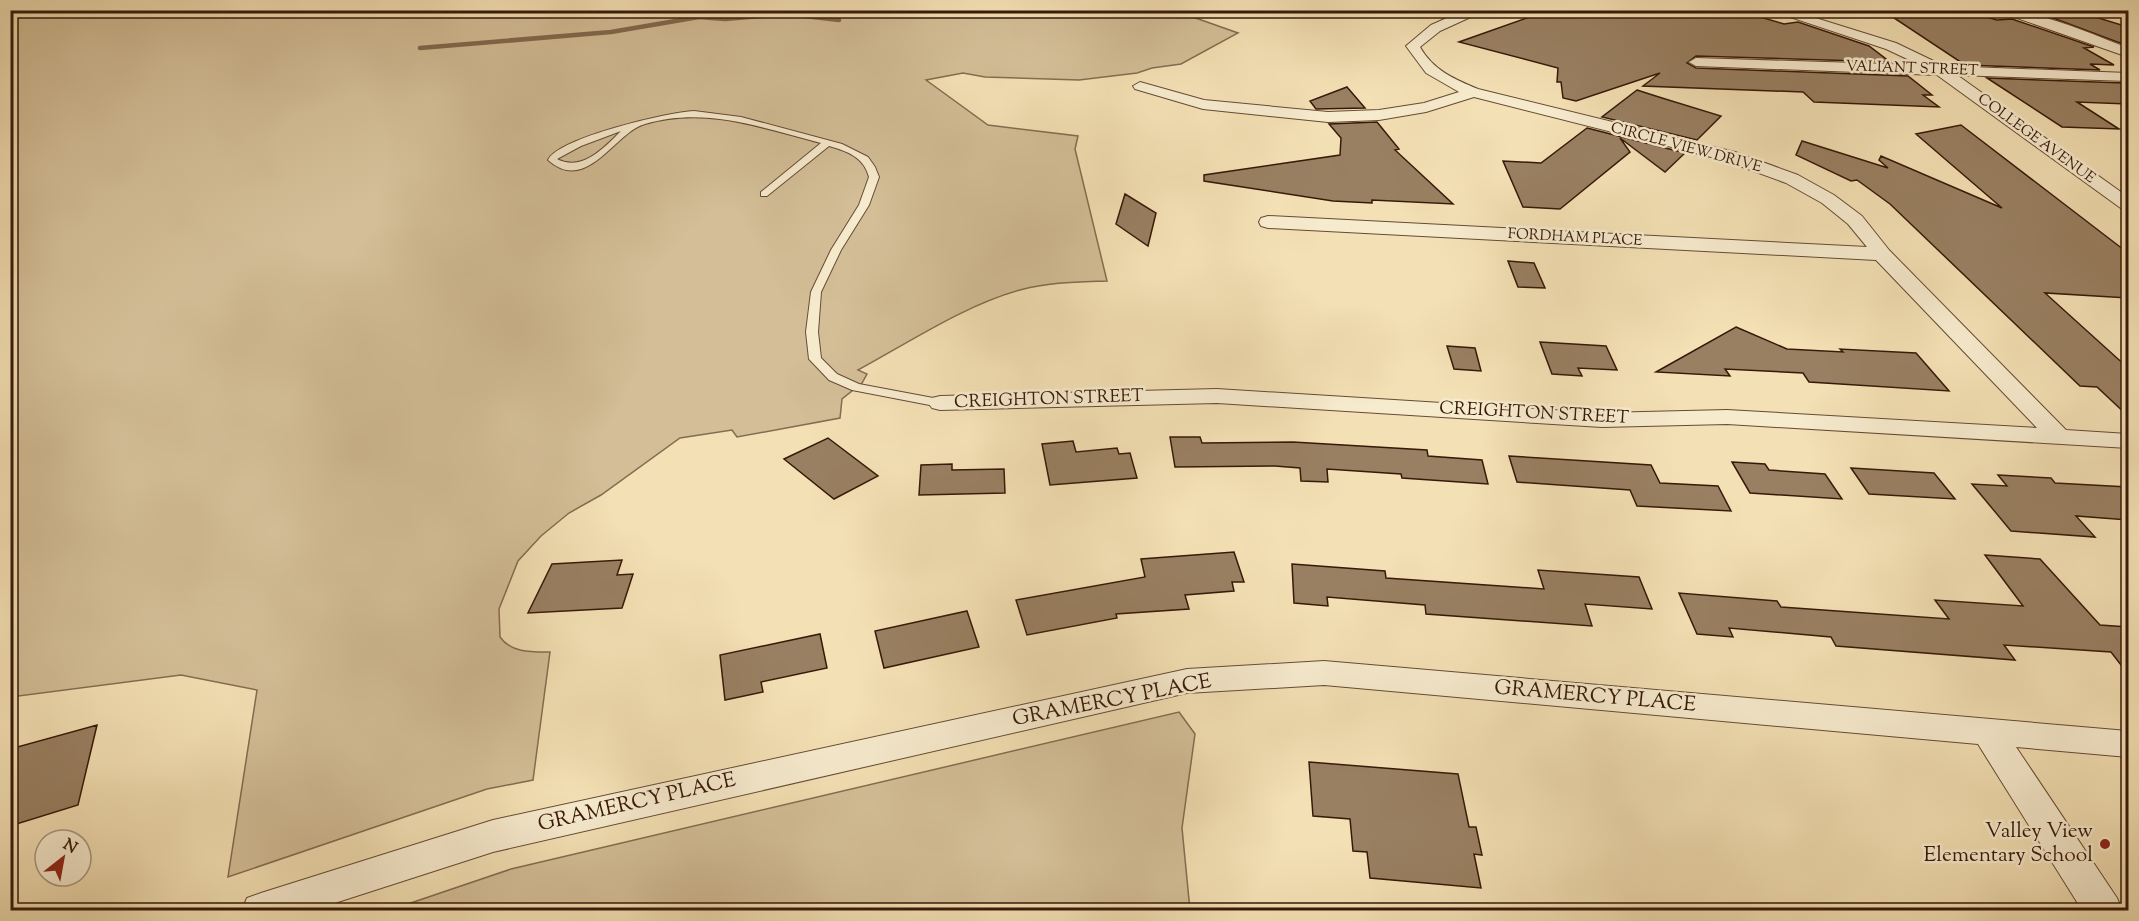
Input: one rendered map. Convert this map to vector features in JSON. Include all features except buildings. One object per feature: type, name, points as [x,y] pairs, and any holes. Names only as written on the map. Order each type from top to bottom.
[{"type":"street","name":"CIRCLE VIEW DRIVE","points":[[1480,10],[1425,33],[1413,46],[1421,62],[1443,80],[1473,92],[1729,156],[1792,179],[1828,199],[1855,220],[1882,254],[2058,436]]},
{"type":"street","name":"COLLEGE AVENUE","points":[[1775,10],[1891,46],[1940,70],[2128,205]]},
{"type":"street","points":[[2001,11],[2083,35],[2128,53]]},
{"type":"street","name":"VALIANT STREET","points":[[1696,62],[2128,77]]},
{"type":"street","points":[[1140,86],[1203,104],[1328,117],[1379,115],[1426,107],[1473,92]]},
{"type":"street","name":"FORDHAM PLACE","points":[[1268,222],[1882,254]]},
{"type":"street","name":"CREIGHTON STREET","points":[[940,403],[1217,396],[1602,420],[1727,417],[2128,441]]},
{"type":"street","name":"GRAMERCY PLACE","points":[[261,910],[493,836],[1187,681],[1324,673],[2128,744]]},
{"type":"street","points":[[1988,732],[2103,910]]},
{"type":"lane","points":[[631,126],[605,152],[589,161],[568,165],[552,160],[565,150],[631,126],[664,116],[708,113],[827,143],[860,156],[867,162],[874,177],[864,205],[833,257],[816,292],[812,332],[815,359],[833,377],[856,387],[940,403]]},
{"type":"lane","points":[[764,194],[827,143]]},
{"type":"shaded area","points":[[1173,10],[1238,33],[1181,64],[1152,68],[1137,73],[1079,80],[985,77],[963,73],[926,80],[988,125],[1078,136],[1075,149],[1107,281],[1031,287],[999,297],[958,315],[858,370],[867,374],[862,383],[842,399],[840,418],[737,437],[732,430],[680,438],[601,495],[569,513],[541,536],[518,561],[499,609],[500,637],[516,649],[550,652],[533,780],[487,789],[228,877],[257,690],[181,675],[11,697],[10,11]]},
{"type":"shaded area","points":[[1179,712],[1195,734],[1182,828],[1190,910],[390,910],[511,869]]},
{"type":"waterway","points":[[857,10],[859,14]]},
{"type":"waterway","points":[[420,48],[611,32],[699,17],[725,19],[787,14],[839,20]]},
{"type":"place","name":"Valley View Elementary School","points":[[2105,844]]}]
